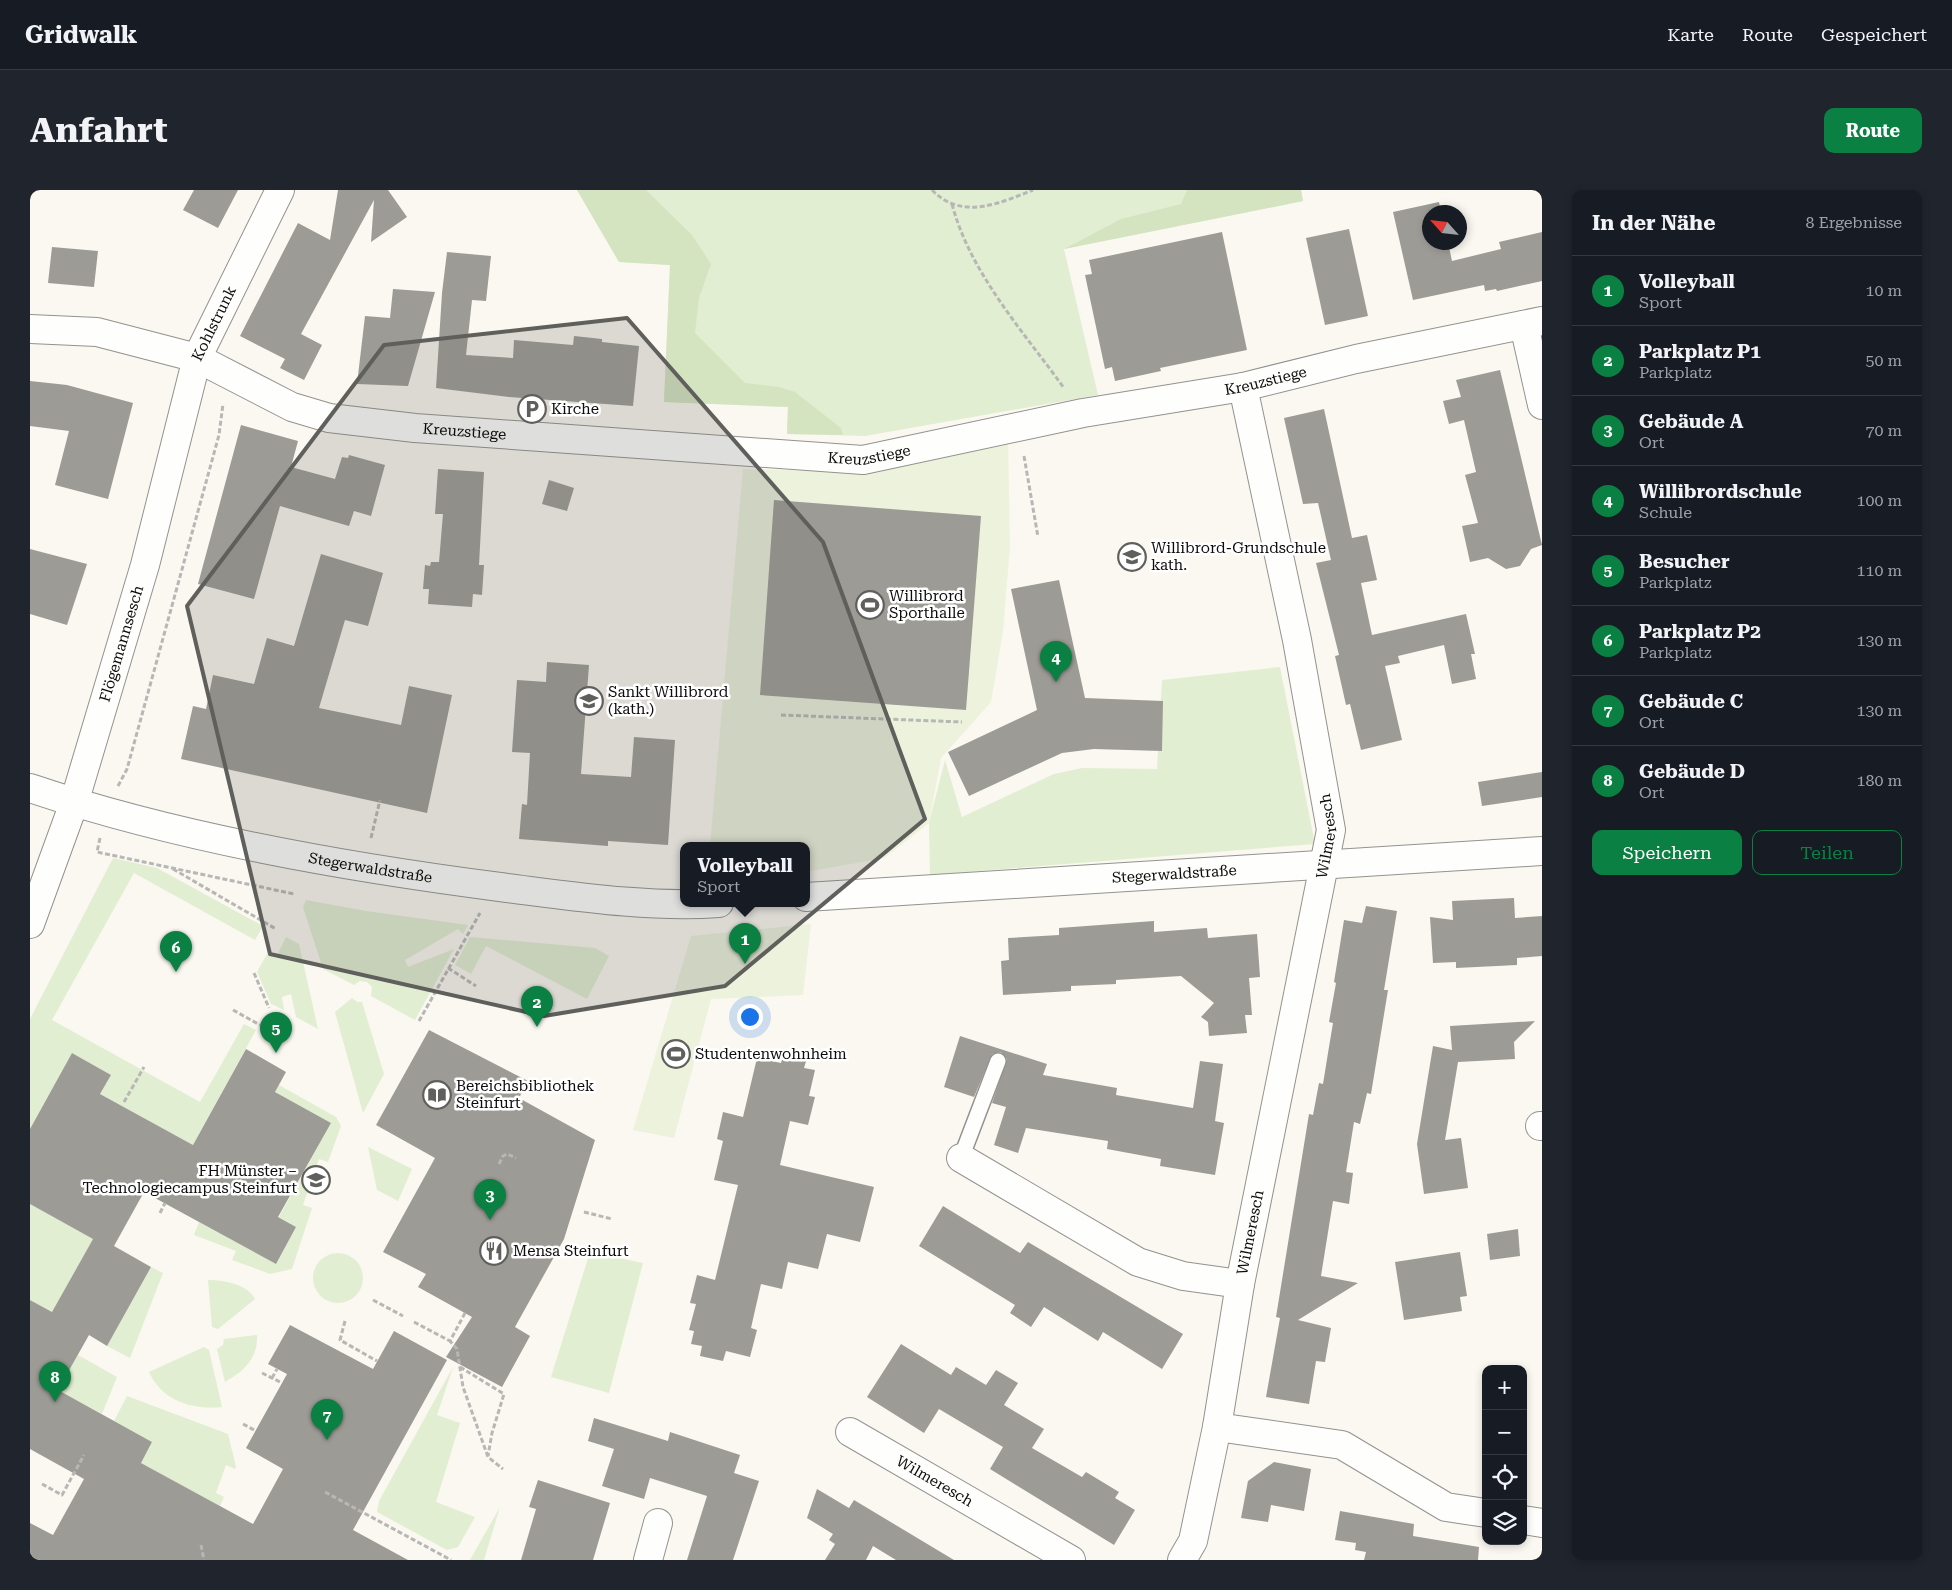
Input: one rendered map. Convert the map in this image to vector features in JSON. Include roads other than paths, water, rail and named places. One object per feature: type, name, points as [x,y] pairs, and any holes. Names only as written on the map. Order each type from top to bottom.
[{"type":"street","name":"Kohlstrunk","points":[[30,329],[97,332],[197,358],[280,190]]},
{"type":"street","name":"Kreuzstiege","points":[[197,358],[292,407],[329,418],[416,428],[863,460],[1082,413],[1243,387],[1356,359],[1533,323]]},
{"type":"street","points":[[1533,323],[1542,405]]},
{"type":"street","name":"Flögemannsesch","points":[[30,924],[74,803],[145,565],[197,358]]},
{"type":"street","name":"Wilmeresch","points":[[1182,1560],[1193,1540],[1217,1428],[1240,1284],[1323,863],[1332,830],[1297,640],[1243,387]]},
{"type":"street","name":"Stegerwaldstraße","points":[[30,788],[106,812],[228,840],[364,866],[495,886],[645,902],[680,902]]},
{"type":"street","name":"Stegerwaldstraße","points":[[810,897],[1323,863],[1542,851]]},
{"type":"street","name":"Wilmeresch","points":[[961,1158],[1138,1262],[1183,1276],[1240,1284]]},
{"type":"street","points":[[1217,1428],[1342,1445],[1446,1506],[1482,1512]]},
{"type":"street","name":"Wilmeresch","points":[[850,1432],[1071,1560]]},
{"type":"street","points":[[1527,1521],[1542,1523]]},
{"type":"street","points":[[648,1560],[658,1524]]},
{"type":"lane","points":[[961,1158],[998,1061]]},
{"type":"place","name":"Kirche","points":[[532,409]]},
{"type":"place","name":"Willibrord-Grundschule kath.","points":[[1132,557]]},
{"type":"place","name":"Willibrord Sporthalle","points":[[870,605]]},
{"type":"place","name":"Willibrordschule","points":[[1056,682]]},
{"type":"place","name":"Sankt Willibrord (kath.)","points":[[589,701]]},
{"type":"place","name":"Volleyball","points":[[745,964]]},
{"type":"place","name":"Parkplatz P2","points":[[176,972]]},
{"type":"place","name":"Parkplatz P1","points":[[537,1027]]},
{"type":"place","name":"Besucher","points":[[276,1053]]},
{"type":"place","name":"Studentenwohnheim","points":[[676,1054]]},
{"type":"place","name":"Bereichsbibliothek Steinfurt","points":[[437,1095]]},
{"type":"place","name":"FH Münster – Technologiecampus Steinfurt","points":[[316,1180]]},
{"type":"place","name":"Gebäude A","points":[[490,1220]]},
{"type":"place","name":"Mensa Steinfurt","points":[[494,1251]]},
{"type":"place","name":"Gebäude D","points":[[55,1402]]},
{"type":"place","name":"Gebäude C","points":[[327,1440]]}]
